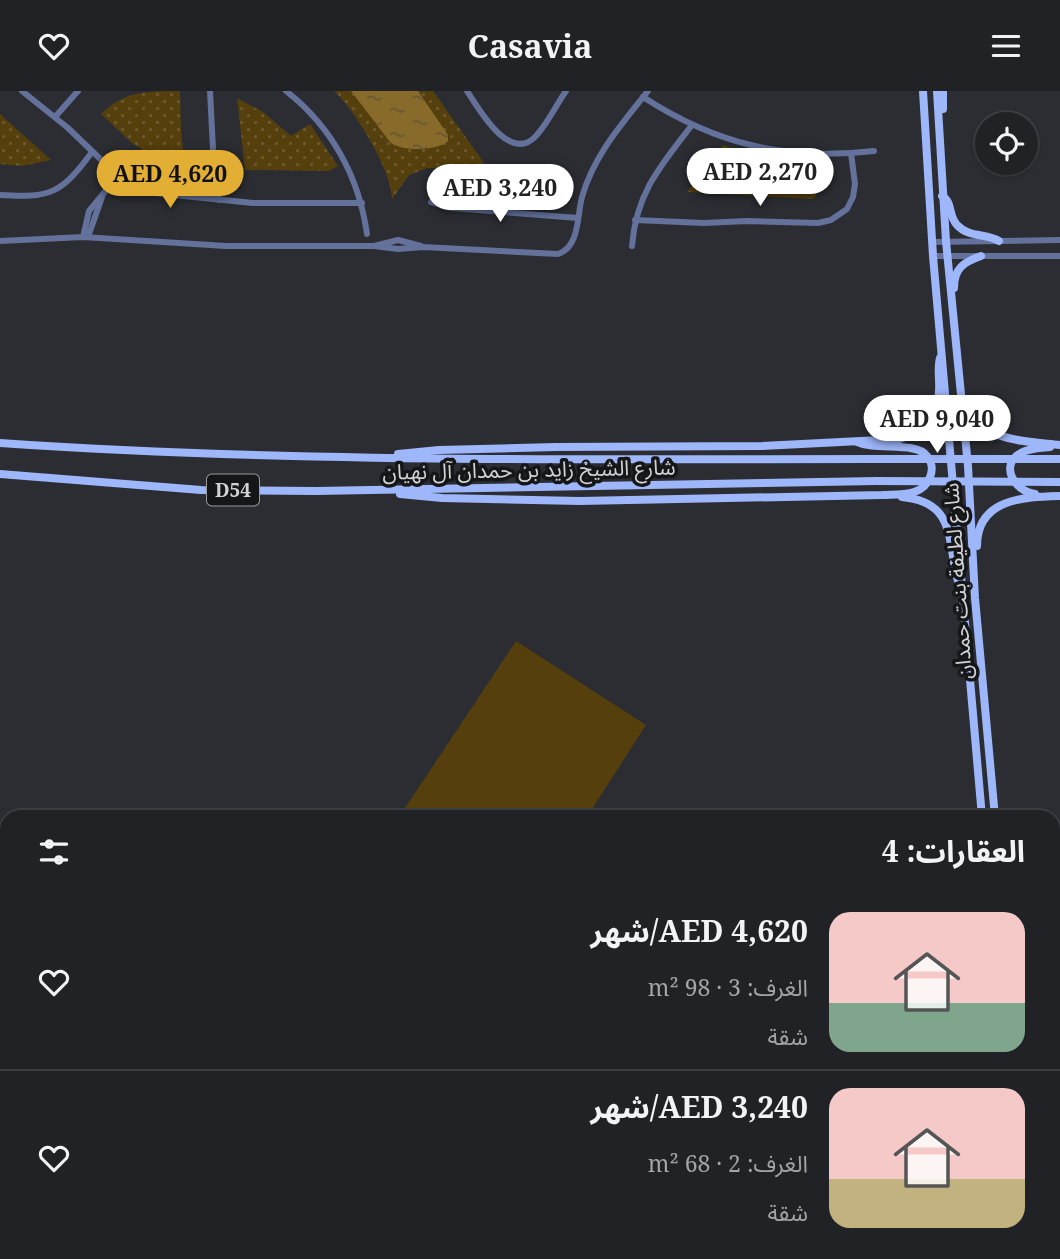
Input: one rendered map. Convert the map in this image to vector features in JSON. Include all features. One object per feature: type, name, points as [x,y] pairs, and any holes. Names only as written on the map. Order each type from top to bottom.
[{"type":"main road","name":"شارع لطيفة بنت حمدان","points":[[923,91],[933,256],[981,810]]},
{"type":"main road","name":"شارع لطيفة بنت حمدان","points":[[937,91],[947,256],[968,466],[975,598],[994,810]]},
{"type":"main road","points":[[941,139],[944,127],[943,91]]},
{"type":"main road","points":[[943,196],[949,201],[952,218],[959,227],[970,234],[999,241]]},
{"type":"main road","points":[[951,301],[958,270],[965,262],[981,256]]},
{"type":"main road","points":[[957,348],[964,363],[965,399],[976,422],[997,436],[1060,445]]},
{"type":"main road","points":[[380,458],[439,450],[762,446],[906,437],[918,431],[928,421],[939,397],[938,366],[942,352]]},
{"type":"main road","points":[[373,491],[442,498],[580,501],[882,495],[908,494],[920,490],[930,479],[930,462],[922,451],[873,447],[857,442]]},
{"type":"main road","name":"شارع الشيخ زايد بن حمدان آل نهيان","points":[[0,443],[163,453],[380,458],[1060,459]]},
{"type":"main road","points":[[1060,445],[1022,452],[1012,463],[1011,471],[1015,483],[1024,492],[1060,496]]},
{"type":"main road","name":"شارع الشيخ زايد بن حمدان آل نهيان","points":[[0,474],[201,489],[373,491],[877,481],[1060,482]]},
{"type":"main road","points":[[882,495],[919,500],[943,517],[951,535],[955,571],[963,601]]},
{"type":"main road","points":[[975,598],[977,541],[987,517],[1001,505],[1016,498],[1060,496]]},
{"type":"street","points":[[22,91],[55,117],[118,176],[154,193],[280,205],[362,203]]},
{"type":"street","points":[[55,117],[78,91]]},
{"type":"street","points":[[210,91],[211,133],[219,200]]},
{"type":"street","points":[[286,91],[313,115],[332,139],[349,170],[362,203],[368,234]]},
{"type":"street","points":[[467,91],[500,136],[516,144],[528,142],[537,135],[566,91]]},
{"type":"street","points":[[0,241],[86,237],[226,246],[374,246],[398,240],[423,247],[558,254],[572,243],[586,185],[598,158],[646,94],[692,125],[730,140],[769,149],[810,154],[874,151]]},
{"type":"street","points":[[632,246],[635,220],[647,185],[692,125]]},
{"type":"street","points":[[0,195],[36,196],[53,191],[74,176],[92,152]]},
{"type":"street","points":[[635,220],[818,223],[831,220],[842,213],[853,197],[855,184],[851,153]]},
{"type":"street","points":[[86,237],[85,222],[118,176]]},
{"type":"street","points":[[431,202],[446,208],[578,218]]},
{"type":"street","points":[[86,237],[92,230],[96,206]]},
{"type":"street","points":[[932,242],[1060,240]]},
{"type":"street","points":[[933,256],[1060,256]]},
{"type":"shaded area","points":[[180,91],[187,185],[156,180],[164,161],[133,144],[101,114],[118,101],[137,94]]},
{"type":"shaded area","points":[[334,91],[433,91],[494,177],[463,177],[451,169],[427,168],[409,175],[392,199],[386,173],[371,142],[352,112]]},
{"type":"shaded area","points":[[237,98],[263,112],[291,136],[310,124],[338,166],[329,171],[245,170]]},
{"type":"shaded area","points":[[0,114],[51,160],[22,166],[0,164]]},
{"type":"shaded area","points":[[723,145],[766,158],[816,163],[821,185],[814,199],[687,192]]},
{"type":"shaded area","points":[[516,641],[646,725],[591,810],[404,810]]},
{"type":"water","points":[[351,91],[418,91],[448,135],[448,141],[428,148],[410,149],[395,145]]}]
